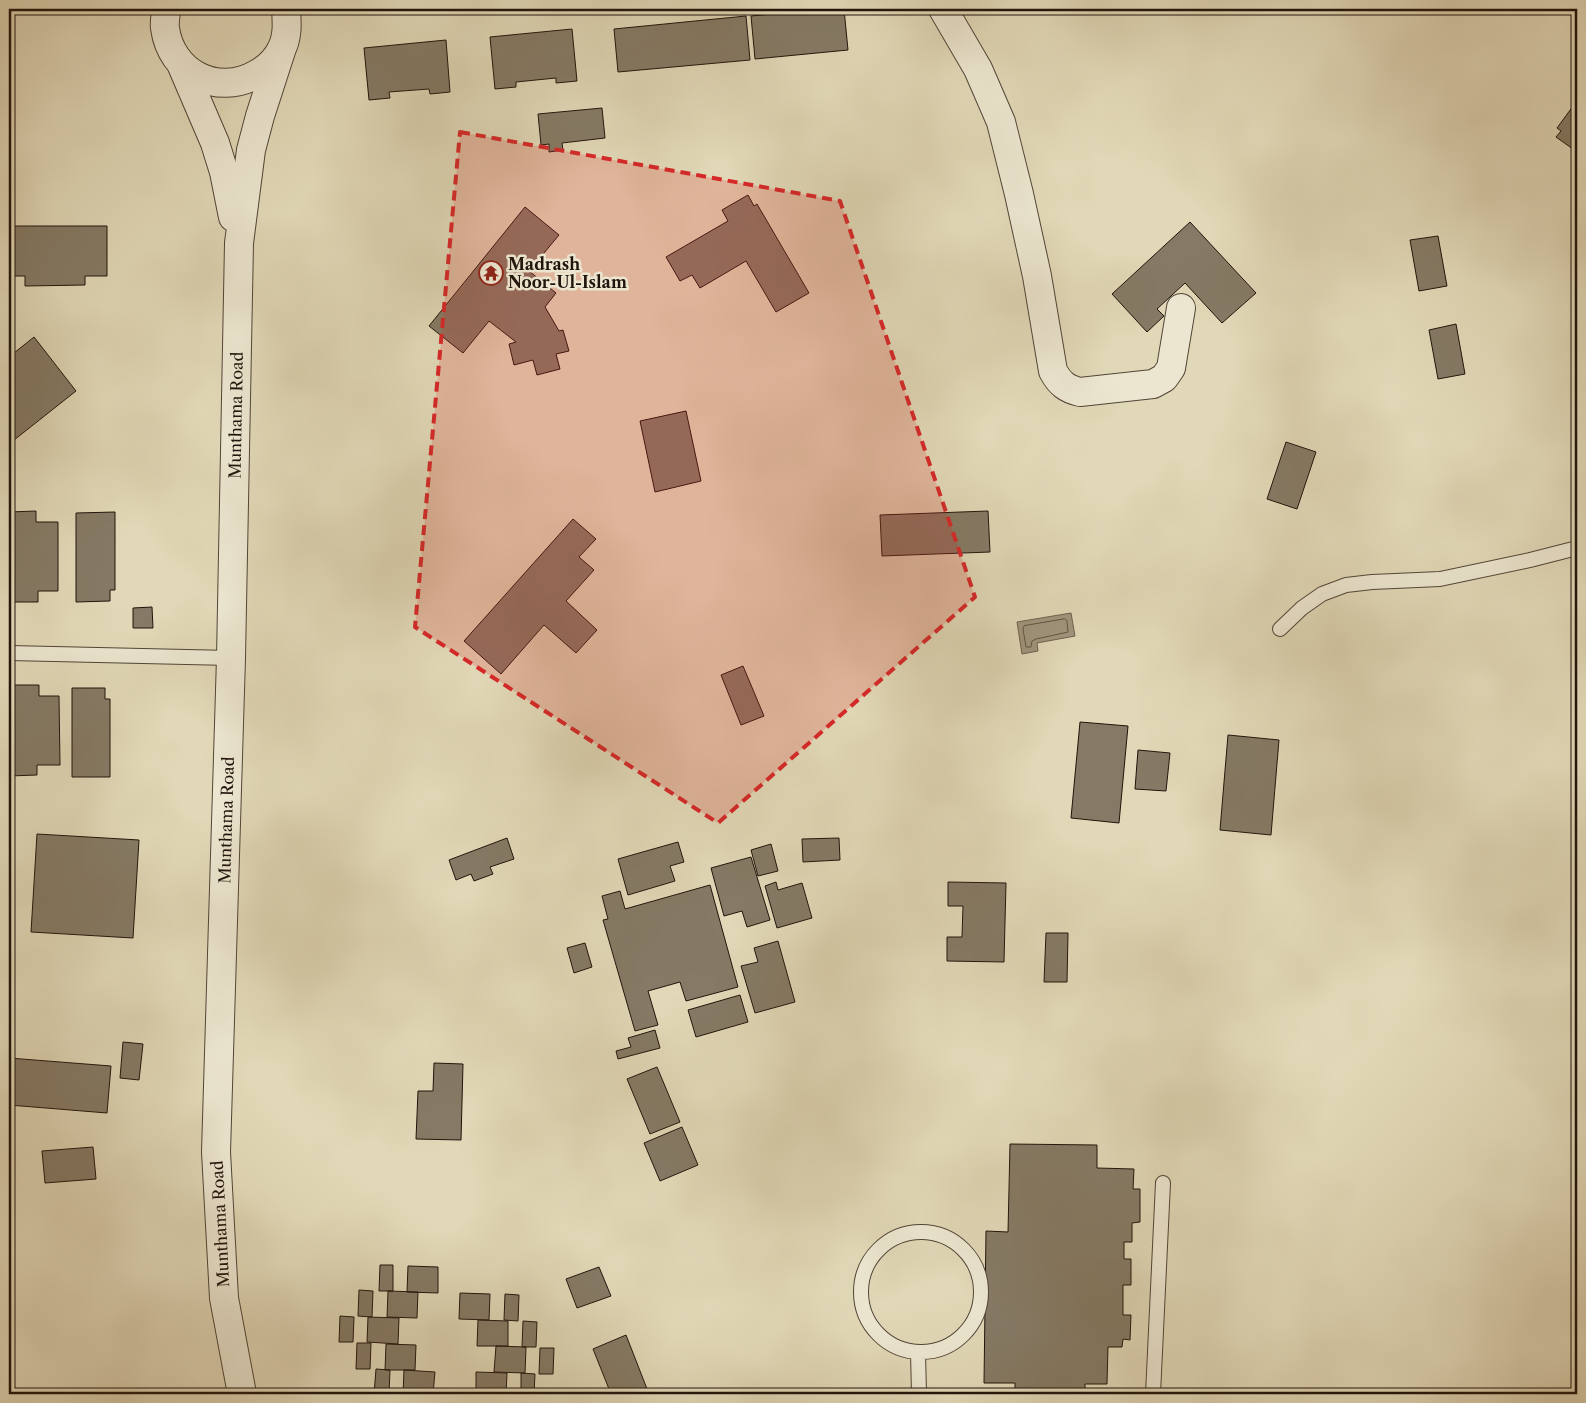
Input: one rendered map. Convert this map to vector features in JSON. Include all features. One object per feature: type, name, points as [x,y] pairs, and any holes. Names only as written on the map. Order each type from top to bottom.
[{"type":"street","points":[[239,243],[251,150],[287,30],[286,9]]},
{"type":"street","points":[[943,9],[978,69],[1000,122],[1019,194],[1037,276],[1053,371],[1059,382],[1069,389],[1080,392],[1154,384],[1164,378],[1171,368],[1181,308]]},
{"type":"street","points":[[163,15],[170,48],[182,66],[215,143],[224,172],[239,243]]},
{"type":"street","points":[[182,66],[201,79],[224,84],[247,80],[266,69],[281,51]]},
{"type":"street","name":"Munthama Road","points":[[239,243],[231,658],[216,1152],[224,1298],[242,1394]]},
{"type":"lane","points":[[1280,629],[1302,608],[1322,594],[1346,585],[1440,579],[1577,548]]},
{"type":"lane","points":[[9,653],[231,658]]},
{"type":"lane","points":[[1153,1394],[1163,1183]]},
{"type":"lane","points":[[924,1232],[947,1238],[966,1252],[975,1264],[978,1272],[982,1295],[979,1310],[972,1324],[962,1337],[949,1346],[934,1351],[918,1353],[903,1350],[888,1343],[876,1333],[867,1320],[862,1305],[861,1289],[864,1274],[870,1260],[880,1248],[894,1238],[909,1233],[924,1232]]},
{"type":"lane","points":[[918,1353],[919,1394]]},
{"type":"highlighted area","points":[[460,132],[840,201],[975,597],[718,823],[415,627]]},
{"type":"water","points":[[1071,613],[1075,636],[1037,643],[1038,651],[1022,654],[1017,622]]},
{"type":"building","points":[[844,9],[848,50],[755,59],[751,16]]},
{"type":"building","points":[[746,16],[750,60],[618,72],[614,29]]},
{"type":"building","points":[[572,29],[577,81],[556,83],[556,78],[516,82],[516,87],[495,89],[490,37]]},
{"type":"building","points":[[446,40],[450,92],[430,94],[429,89],[389,92],[390,98],[369,100],[364,48]]},
{"type":"building","points":[[1576,102],[1577,152],[1556,137],[1561,131],[1557,128]]},
{"type":"building","points":[[602,108],[605,138],[562,143],[563,150],[549,152],[549,144],[541,145],[538,114]]},
{"type":"building","points":[[748,195],[754,206],[757,204],[809,293],[776,312],[746,261],[700,288],[692,275],[680,281],[666,257],[728,221],[722,210]]},
{"type":"building","points":[[525,207],[559,235],[529,271],[556,293],[545,307],[559,331],[563,330],[569,351],[556,354],[560,369],[537,375],[533,360],[514,365],[509,344],[516,342],[489,321],[463,353],[429,326]]},
{"type":"building","points":[[1190,222],[1256,293],[1222,323],[1185,283],[1157,309],[1164,316],[1147,332],[1112,294]]},
{"type":"building","points":[[9,226],[107,226],[107,276],[85,276],[85,285],[25,286],[25,276],[9,276]]},
{"type":"building","points":[[1438,236],[1447,286],[1419,291],[1410,240]]},
{"type":"building","points":[[1456,324],[1465,374],[1438,379],[1429,330]]},
{"type":"building","points":[[34,337],[76,391],[9,444],[9,357]]},
{"type":"building","points":[[686,411],[701,481],[655,492],[640,421]]},
{"type":"building","points":[[1286,442],[1316,452],[1297,509],[1267,499]]},
{"type":"building","points":[[36,511],[36,522],[58,522],[58,591],[38,591],[38,602],[9,602],[9,512]]},
{"type":"building","points":[[988,511],[990,552],[882,556],[880,515]]},
{"type":"building","points":[[115,512],[115,590],[110,590],[110,601],[76,602],[76,513]]},
{"type":"building","points":[[573,519],[596,539],[579,557],[594,570],[566,601],[597,630],[576,653],[544,625],[501,674],[464,641]]},
{"type":"building","points":[[152,607],[153,628],[133,628],[133,608]]},
{"type":"building","points":[[743,666],[764,716],[741,725],[721,675]]},
{"type":"building","points":[[9,685],[39,685],[39,696],[59,696],[60,765],[37,765],[37,775],[9,776]]},
{"type":"building","points":[[72,688],[105,688],[105,699],[110,699],[110,777],[72,777]]},
{"type":"building","points":[[1080,722],[1128,726],[1119,823],[1071,818]]},
{"type":"building","points":[[1228,735],[1279,740],[1271,835],[1220,830]]},
{"type":"building","points":[[1138,750],[1170,753],[1166,791],[1135,789]]},
{"type":"building","points":[[37,834],[139,840],[133,938],[31,932]]},
{"type":"building","points":[[507,838],[514,859],[490,867],[493,874],[474,881],[471,874],[456,880],[449,860]]},
{"type":"building","points":[[839,838],[840,860],[803,862],[802,839]]},
{"type":"building","points":[[678,842],[684,862],[670,866],[675,881],[628,895],[618,859]]},
{"type":"building","points":[[771,844],[778,871],[758,876],[751,850]]},
{"type":"building","points":[[751,857],[770,920],[747,927],[742,911],[724,916],[711,868]]},
{"type":"building","points":[[776,882],[778,890],[802,883],[812,918],[777,928],[765,886]]},
{"type":"building","points":[[948,882],[1006,883],[1004,962],[947,961],[947,937],[962,937],[963,906],[948,906]]},
{"type":"building","points":[[710,885],[738,987],[686,1001],[680,982],[648,991],[658,1025],[635,1031],[603,920],[608,919],[602,896],[620,891],[625,909]]},
{"type":"building","points":[[1046,933],[1068,933],[1067,982],[1044,982]]},
{"type":"building","points":[[778,941],[795,1002],[755,1013],[741,966],[758,962],[754,948]]},
{"type":"building","points":[[585,943],[592,967],[574,973],[567,948]]},
{"type":"building","points":[[740,995],[748,1022],[696,1037],[688,1010]]},
{"type":"building","points":[[655,1030],[660,1048],[618,1059],[616,1051],[631,1047],[628,1038]]},
{"type":"building","points":[[123,1042],[143,1044],[139,1080],[120,1078]]},
{"type":"building","points":[[9,1058],[111,1066],[107,1113],[9,1105]]},
{"type":"building","points":[[434,1063],[463,1064],[461,1140],[416,1139],[418,1091],[433,1091]]},
{"type":"building","points":[[657,1067],[680,1122],[650,1134],[627,1079]]},
{"type":"building","points":[[682,1127],[698,1165],[660,1181],[644,1143]]},
{"type":"building","points":[[1010,1144],[1097,1145],[1097,1168],[1134,1169],[1133,1189],[1140,1189],[1140,1222],[1132,1223],[1132,1242],[1124,1242],[1124,1259],[1131,1259],[1131,1285],[1123,1285],[1123,1315],[1131,1315],[1130,1340],[1123,1339],[1122,1347],[1108,1347],[1107,1384],[1085,1384],[1085,1394],[1015,1394],[1015,1383],[984,1383],[986,1231],[1008,1232]]},
{"type":"building","points":[[93,1147],[96,1179],[45,1183],[42,1151]]},
{"type":"building","points":[[380,1265],[393,1265],[393,1291],[379,1291]]},
{"type":"building","points":[[408,1266],[438,1267],[438,1293],[407,1292]]},
{"type":"building","points":[[599,1267],[611,1296],[577,1308],[566,1279]]},
{"type":"building","points":[[359,1290],[373,1291],[372,1317],[358,1316]]},
{"type":"building","points":[[388,1291],[418,1292],[417,1318],[387,1317]]},
{"type":"building","points":[[460,1293],[490,1294],[489,1320],[459,1319]]},
{"type":"building","points":[[505,1294],[519,1295],[518,1321],[504,1320]]},
{"type":"building","points":[[340,1316],[354,1317],[353,1342],[339,1342]]},
{"type":"building","points":[[368,1317],[399,1318],[398,1344],[367,1342]]},
{"type":"building","points":[[478,1320],[508,1321],[508,1346],[477,1346]]},
{"type":"building","points":[[523,1321],[537,1322],[536,1347],[522,1347]]},
{"type":"building","points":[[626,1335],[649,1394],[611,1394],[593,1349]]},
{"type":"building","points":[[357,1343],[371,1343],[370,1369],[356,1369]]},
{"type":"building","points":[[386,1344],[416,1345],[415,1370],[385,1370]]},
{"type":"building","points":[[496,1346],[526,1347],[525,1373],[494,1372]]},
{"type":"building","points":[[540,1348],[554,1348],[553,1374],[539,1374]]},
{"type":"building","points":[[376,1369],[390,1370],[389,1394],[374,1394]]},
{"type":"building","points":[[404,1370],[435,1372],[433,1394],[403,1394]]},
{"type":"building","points":[[476,1372],[507,1373],[506,1394],[476,1394]]},
{"type":"building","points":[[521,1373],[535,1374],[534,1394],[521,1394]]},
{"type":"place","name":"Madrash Noor-Ul-Islam","points":[[491,273]]}]
